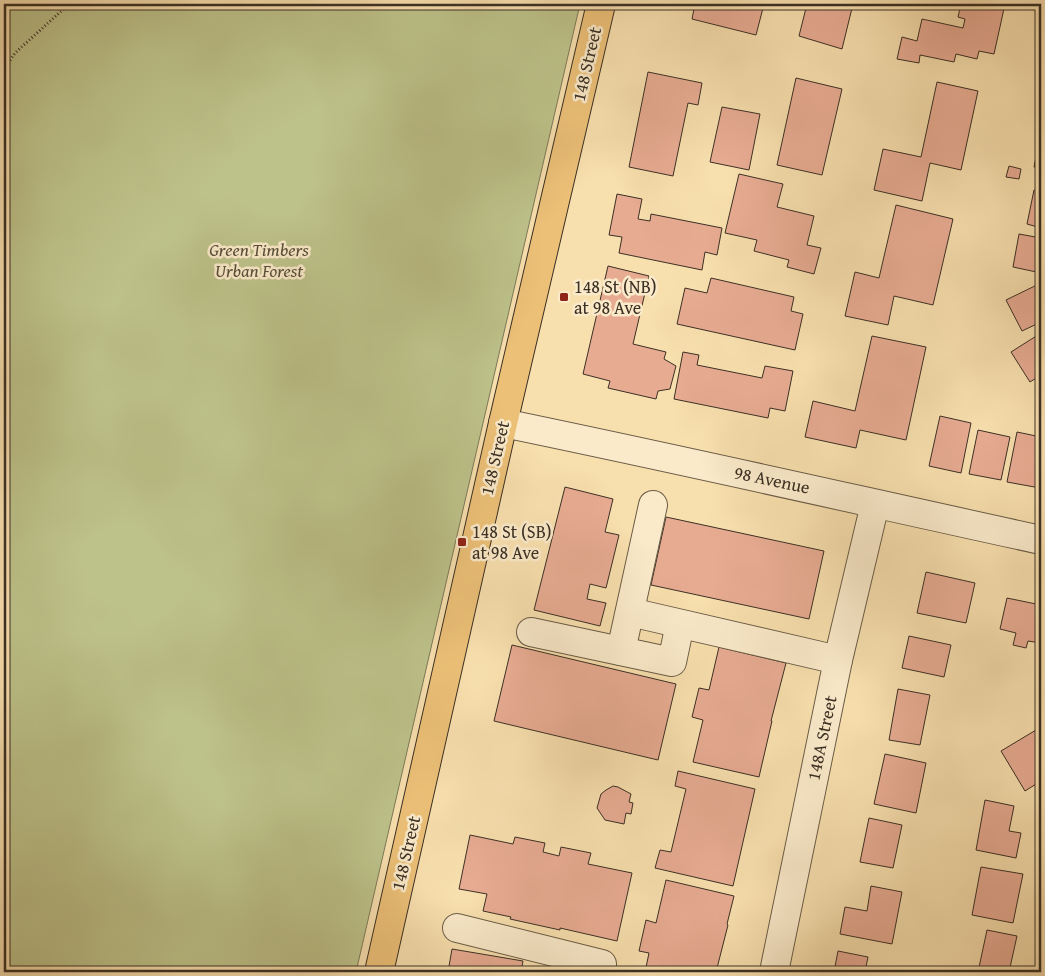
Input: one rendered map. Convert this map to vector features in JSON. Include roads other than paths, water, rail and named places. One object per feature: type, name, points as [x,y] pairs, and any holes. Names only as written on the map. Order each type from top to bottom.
[{"type":"main road","name":"148 Street","points":[[379,972],[503,423],[601,4]]},
{"type":"street","name":"98 Avenue","points":[[503,423],[788,483],[1041,540]]},
{"type":"street","name":"148A Street","points":[[774,972],[838,660],[875,504]]},
{"type":"street","points":[[621,652],[653,505]]},
{"type":"street","points":[[630,612],[838,660]]},
{"type":"street","points":[[531,632],[672,662],[680,624]]},
{"type":"street","points":[[457,928],[548,962],[602,964],[600,972]]},
{"type":"place","name":"148 St (NB) at 98 Ave","points":[[564,297]]},
{"type":"place","name":"148 St (SB) at 98 Ave","points":[[462,542]]},
{"type":"park label","name":"Green Timbers Urban Forest","points":[[259,260]]}]
